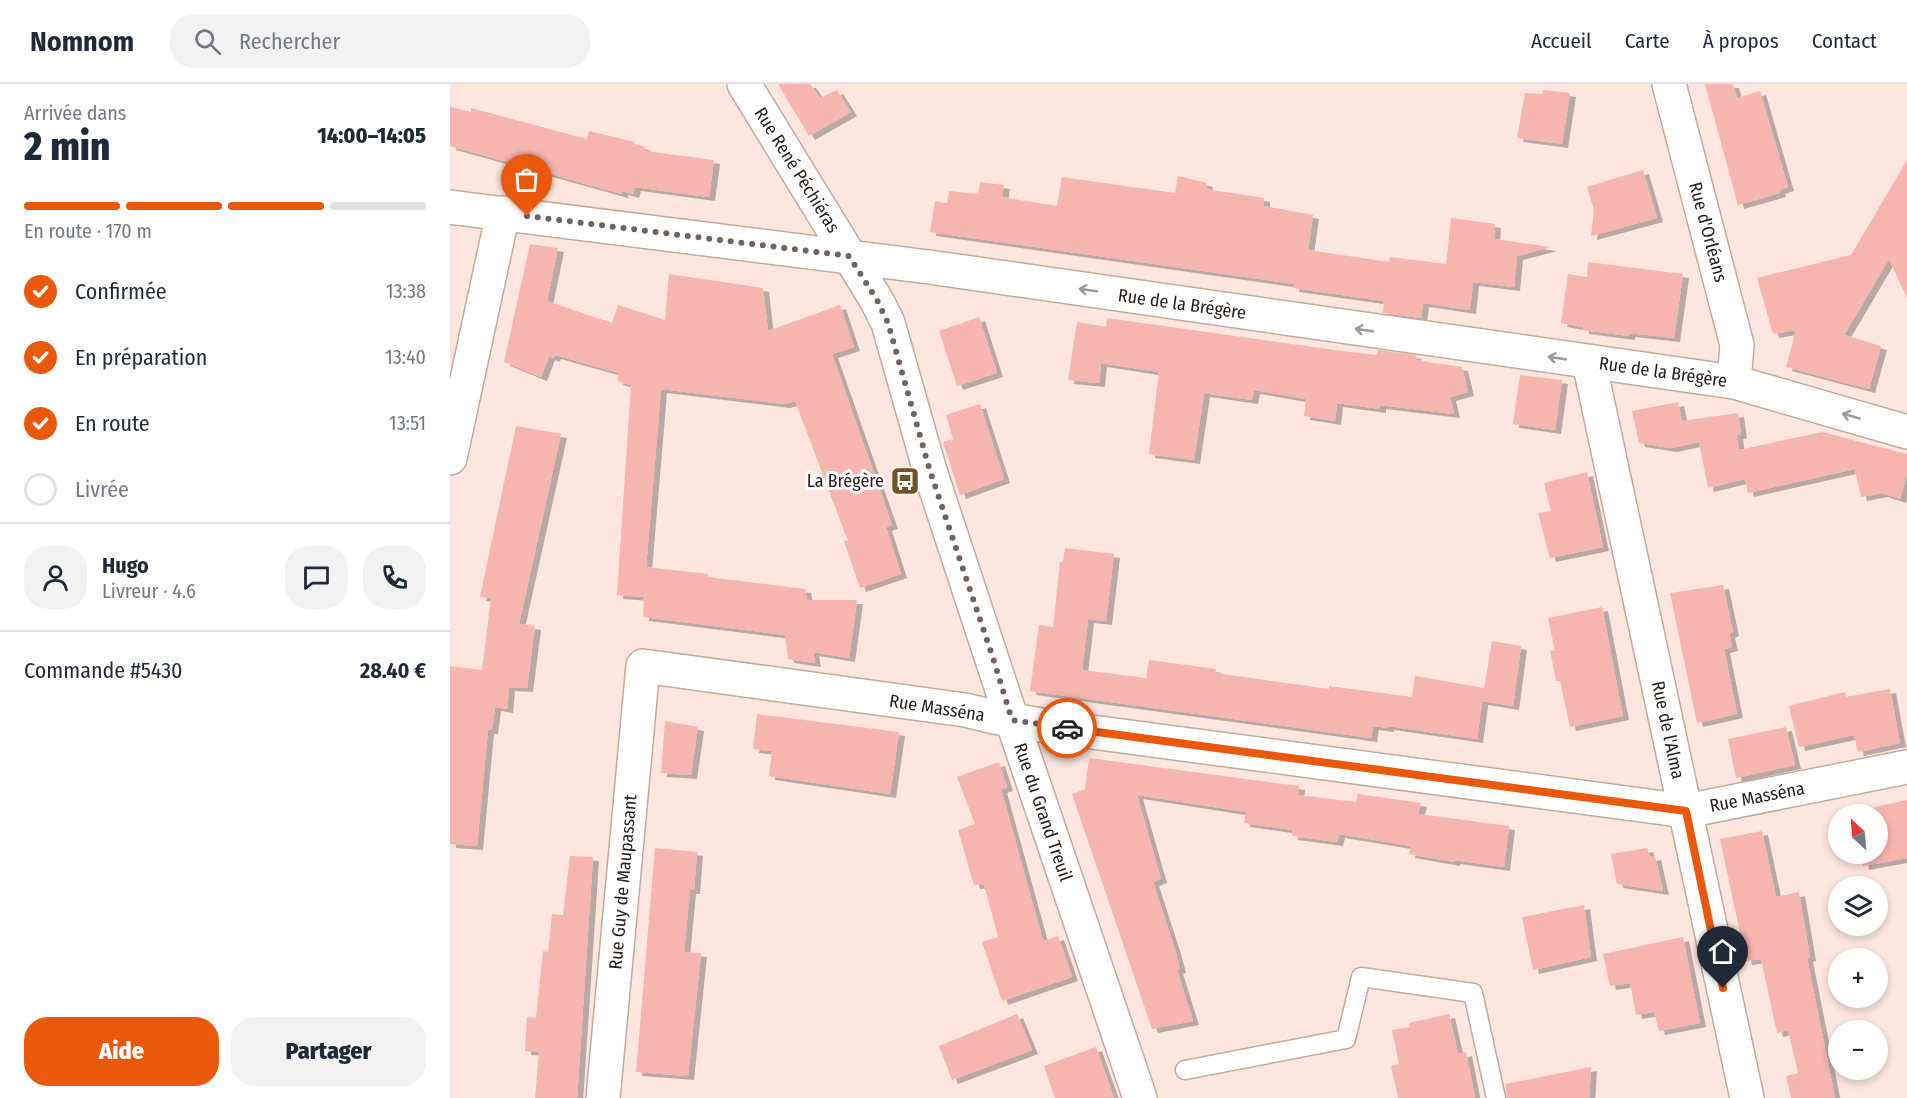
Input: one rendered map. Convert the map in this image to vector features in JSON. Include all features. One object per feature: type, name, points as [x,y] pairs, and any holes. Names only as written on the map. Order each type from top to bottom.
[{"type":"street","name":"Rue René Péchiéras","points":[[744,84],[849,256]]},
{"type":"street","name":"Rue d'Orléans","points":[[1669,84],[1737,345],[1734,382]]},
{"type":"street","name":"Rue de la Brégère","points":[[450,207],[849,256],[1734,382],[1907,432]]},
{"type":"street","points":[[450,458],[503,213]]},
{"type":"street","name":"Rue du Grand Treuil","points":[[849,256],[877,300],[888,323],[930,471],[1140,1098]]},
{"type":"street","name":"Rue de l'Alma","points":[[1589,362],[1747,1098]]},
{"type":"street","name":"Rue Masséna","points":[[643,666],[965,710],[1012,720],[1686,811],[1907,767]]},
{"type":"street","name":"Rue Guy de Maupassant","points":[[603,1098],[643,666]]},
{"type":"lane","points":[[1185,1070],[1346,1039],[1361,978],[1473,993],[1496,1098]]},
{"type":"building","points":[[778,84],[810,84],[820,98],[837,90],[851,112],[809,136]]},
{"type":"building","points":[[1705,84],[1733,84],[1737,98],[1760,91],[1788,187],[1779,190],[1780,193],[1738,205]]},
{"type":"building","points":[[1543,90],[1570,93],[1562,144],[1517,138],[1525,93],[1542,94]]},
{"type":"building","points":[[450,107],[471,112],[471,108],[587,139],[589,131],[635,142],[634,144],[645,147],[645,151],[714,160],[709,197],[635,187],[633,194],[622,191],[622,194],[450,146]]},
{"type":"building","points":[[1907,160],[1907,298],[1889,259],[1844,335],[1881,346],[1869,389],[1786,367],[1796,330],[1773,334],[1757,278],[1851,255]]},
{"type":"building","points":[[1643,170],[1657,218],[1591,236],[1594,210],[1587,187]]},
{"type":"building","points":[[1178,176],[1207,183],[1206,189],[1264,198],[1264,206],[1313,215],[1308,250],[1389,262],[1390,257],[1446,264],[1451,218],[1495,224],[1494,239],[1551,247],[1517,256],[1514,287],[1473,282],[1470,310],[1423,303],[1421,318],[1383,313],[1384,301],[1293,288],[1294,284],[930,232],[935,201],[947,203],[949,191],[978,194],[980,182],[1004,185],[1002,197],[1057,206],[1062,177],[1175,193]]},
{"type":"building","points":[[530,244],[558,248],[547,301],[612,323],[618,305],[665,320],[669,274],[763,288],[768,331],[840,305],[854,347],[832,354],[892,525],[886,527],[901,574],[860,588],[844,541],[848,541],[795,401],[784,404],[661,389],[646,567],[805,589],[807,600],[857,600],[849,658],[813,652],[815,663],[788,659],[785,635],[643,617],[644,597],[617,595],[631,385],[617,381],[619,373],[555,355],[554,358],[549,356],[541,377],[504,362]]},
{"type":"building","points":[[1588,262],[1683,274],[1674,338],[1629,333],[1629,336],[1583,330],[1583,327],[1561,323],[1568,274],[1587,277]]},
{"type":"building","points":[[979,317],[997,373],[957,386],[939,331]]},
{"type":"building","points":[[1107,318],[1335,350],[1377,355],[1378,350],[1416,355],[1415,360],[1462,367],[1468,392],[1450,397],[1454,414],[1380,405],[1380,409],[1337,403],[1335,421],[1304,416],[1306,399],[1254,390],[1252,400],[1204,393],[1194,460],[1149,454],[1159,372],[1101,363],[1099,383],[1068,380],[1077,322],[1106,327]]},
{"type":"building","points":[[1520,375],[1562,380],[1555,430],[1513,424]]},
{"type":"building","points":[[1678,402],[1682,421],[1738,413],[1741,434],[1737,435],[1739,450],[1822,432],[1907,454],[1907,474],[1900,499],[1882,493],[1861,497],[1855,469],[1748,493],[1745,479],[1708,488],[1699,442],[1671,448],[1639,443],[1632,411]]},
{"type":"building","points":[[980,404],[1004,479],[960,495],[943,442],[953,439],[946,415]]},
{"type":"building","points":[[516,426],[561,434],[519,624],[535,626],[527,688],[509,687],[507,709],[495,707],[492,730],[488,730],[477,846],[450,844],[450,666],[482,670],[491,598],[480,597]]},
{"type":"building","points":[[1587,472],[1603,547],[1550,558],[1538,513],[1551,511],[1544,483]]},
{"type":"building","points":[[1065,548],[1114,554],[1106,621],[1088,619],[1082,670],[1146,678],[1149,660],[1216,669],[1215,673],[1329,689],[1329,686],[1412,697],[1415,676],[1484,688],[1477,739],[1388,726],[1388,728],[1373,726],[1371,738],[1030,691],[1039,625],[1053,627],[1060,562],[1063,562]]},
{"type":"building","points":[[1723,585],[1733,632],[1729,634],[1732,647],[1724,649],[1737,714],[1697,723],[1670,593]]},
{"type":"building","points":[[1602,607],[1623,716],[1570,727],[1560,681],[1556,681],[1550,650],[1555,651],[1548,618]]},
{"type":"building","points":[[1492,641],[1521,646],[1513,706],[1482,701]]},
{"type":"building","points":[[1890,689],[1900,743],[1858,752],[1854,735],[1799,747],[1789,706],[1845,692],[1846,697]]},
{"type":"building","points":[[757,714],[899,732],[890,794],[769,776],[772,751],[753,749]]},
{"type":"building","points":[[665,721],[698,727],[691,775],[661,773]]},
{"type":"building","points":[[1786,727],[1795,765],[1736,778],[1728,739]]},
{"type":"building","points":[[1089,758],[1299,786],[1298,795],[1356,802],[1358,794],[1421,803],[1418,814],[1509,826],[1504,867],[1454,860],[1454,862],[1409,854],[1411,846],[1339,834],[1337,842],[1292,836],[1293,830],[1244,823],[1246,812],[1137,795],[1161,879],[1153,882],[1175,950],[1180,969],[1177,970],[1193,1021],[1152,1029],[1072,794],[1085,789]]},
{"type":"building","points":[[999,762],[1007,787],[1001,789],[1043,941],[1058,936],[1072,977],[1002,1001],[982,942],[998,937],[984,884],[974,885],[958,830],[975,824],[957,777]]},
{"type":"building","points":[[1907,800],[1907,858],[1888,861],[1888,804]]},
{"type":"building","points":[[1762,831],[1776,897],[1799,892],[1810,957],[1807,958],[1828,1063],[1828,1080],[1831,1080],[1835,1098],[1791,1098],[1786,1076],[1798,1073],[1788,1030],[1777,1033],[1761,959],[1746,961],[1720,839]]},
{"type":"building","points":[[655,848],[697,852],[694,890],[690,890],[684,952],[701,953],[688,1076],[636,1072]]},
{"type":"building","points":[[1647,848],[1650,857],[1655,856],[1663,891],[1617,884],[1611,854]]},
{"type":"building","points":[[570,856],[593,857],[577,1098],[535,1098],[539,1052],[525,1051],[527,1017],[536,1018],[543,951],[548,952],[552,914],[563,915]]},
{"type":"building","points":[[1584,905],[1591,957],[1533,970],[1522,917]]},
{"type":"building","points":[[1683,937],[1700,1023],[1659,1031],[1654,1012],[1636,1015],[1630,983],[1610,986],[1603,954]]},
{"type":"building","points":[[1017,1014],[1032,1050],[952,1080],[939,1046]]},
{"type":"building","points":[[1449,1014],[1458,1054],[1466,1052],[1475,1098],[1398,1098],[1391,1066],[1399,1064],[1392,1030],[1410,1027],[1409,1023]]},
{"type":"building","points":[[1096,1047],[1114,1098],[1055,1098],[1044,1066]]},
{"type":"building","points":[[1591,1067],[1589,1098],[1507,1098],[1505,1084]]},
{"type":"way so far","points":[[527,216],[849,256],[877,300],[888,323],[930,471],[1012,720],[1067,728]]},
{"type":"place","name":"La Brégère","points":[[905,481]]},
{"type":"route","points":[[1067,728],[1686,811],[1723,988]]}]
